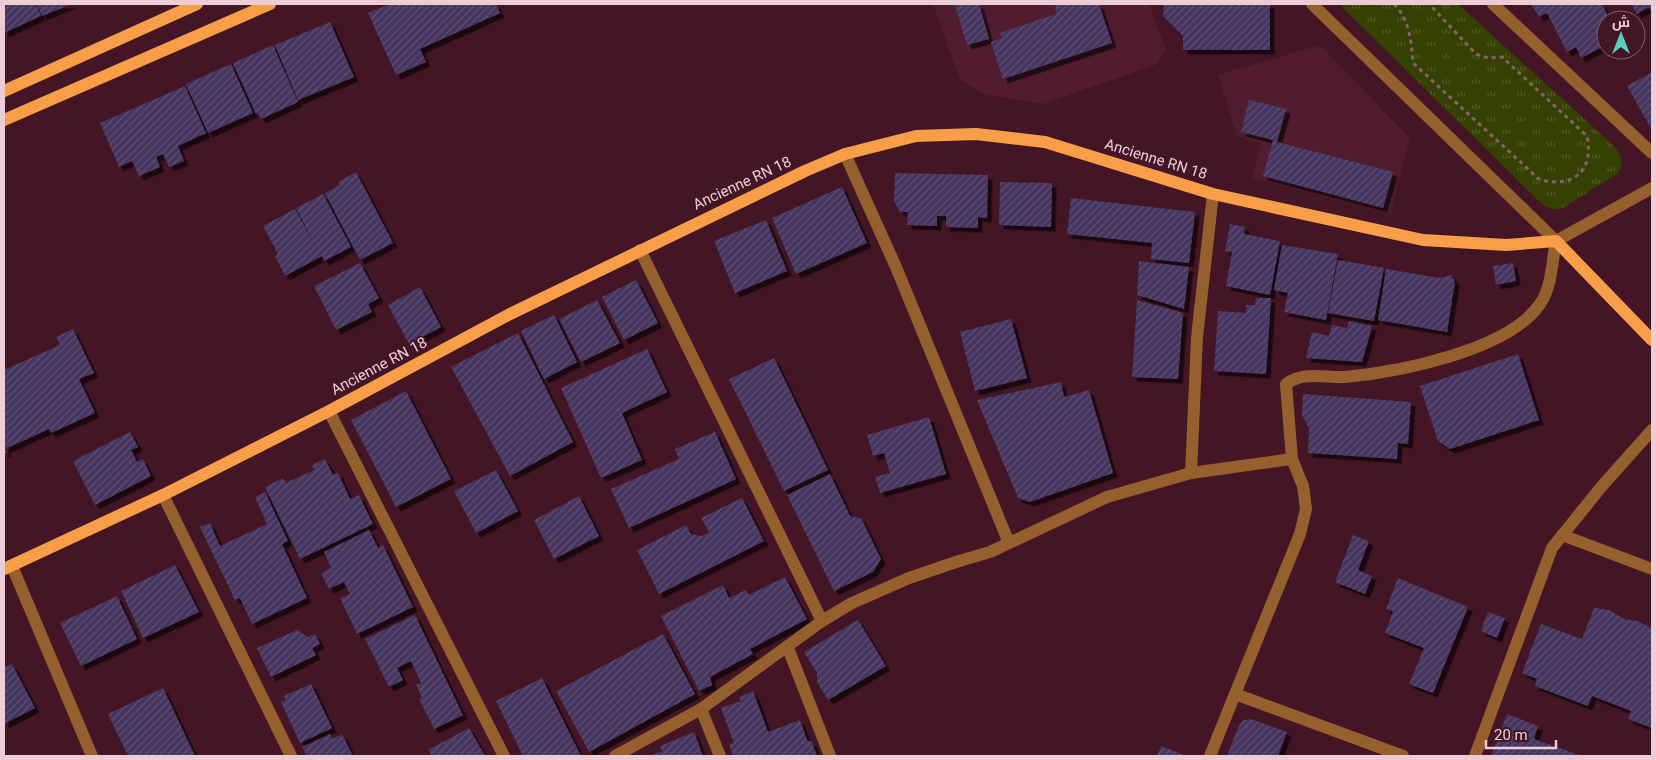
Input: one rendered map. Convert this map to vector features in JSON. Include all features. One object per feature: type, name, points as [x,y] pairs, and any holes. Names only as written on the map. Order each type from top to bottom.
[{"type":"main road","points":[[7,88],[197,4]]},
{"type":"main road","points":[[4,120],[270,4]]},
{"type":"main road","name":"Ancienne RN 18","points":[[8,568],[163,494],[329,411],[510,314],[640,250],[845,154],[916,136],[976,134],[1045,142],[1213,194],[1424,240],[1506,245],[1556,241]]},
{"type":"main road","points":[[1556,241],[1652,340]]},
{"type":"street","points":[[1312,4],[1556,241]]},
{"type":"street","points":[[1493,4],[1652,153]]},
{"type":"street","points":[[845,154],[896,267],[1009,543]]},
{"type":"street","points":[[1556,241],[1652,188]]},
{"type":"street","points":[[1191,473],[1197,337],[1213,194]]},
{"type":"street","points":[[1210,756],[1300,534],[1306,509],[1303,486],[1292,459],[1286,384],[1296,376],[1342,377],[1418,366],[1482,344],[1516,326],[1542,302],[1548,284],[1556,241]]},
{"type":"street","points":[[640,250],[822,621]]},
{"type":"street","points":[[329,411],[504,756]]},
{"type":"street","points":[[1475,756],[1552,548],[1602,486],[1652,430]]},
{"type":"street","points":[[615,756],[701,708],[788,648],[822,621],[852,603],[909,578],[959,560],[990,552],[1107,497],[1191,473],[1292,459]]},
{"type":"street","points":[[163,494],[291,756]]},
{"type":"street","points":[[1562,535],[1652,569]]},
{"type":"street","points":[[8,568],[92,756]]},
{"type":"street","points":[[788,648],[830,756]]},
{"type":"street","points":[[1235,694],[1403,756]]},
{"type":"street","points":[[701,708],[720,756]]},
{"type":"path","points":[[1394,4],[1402,12],[1410,28],[1413,62],[1540,180],[1557,184],[1570,180],[1581,172],[1588,160],[1587,136],[1502,57],[1488,58],[1476,54],[1429,4]]},
{"type":"shaded area","points":[[933,4],[1149,4],[1166,50],[1155,65],[1043,104],[987,95],[960,80]]},
{"type":"shaded area","points":[[1320,45],[1410,138],[1390,214],[1252,178],[1261,143],[1237,136],[1218,75]]},
{"type":"green space","points":[[1339,4],[1458,4],[1615,147],[1622,160],[1617,174],[1561,209],[1552,209],[1543,205]]},
{"type":"building","points":[[4,4],[36,4],[41,16],[4,33]]},
{"type":"building","points":[[37,4],[72,4],[42,16]]},
{"type":"building","points":[[390,4],[496,4],[500,13],[420,49],[426,62],[396,75],[368,13]]},
{"type":"building","points":[[979,4],[989,39],[967,45],[955,5]]},
{"type":"building","points":[[1055,4],[1099,4],[1112,43],[1003,79],[991,42],[1002,38],[1000,33],[1056,14]]},
{"type":"building","points":[[1164,4],[1270,4],[1270,50],[1183,50],[1183,36],[1163,16]]},
{"type":"building","points":[[1531,4],[1602,4],[1605,10],[1596,10],[1596,50],[1581,58],[1576,47],[1567,52],[1547,13],[1539,17]]},
{"type":"building","points":[[1631,4],[1652,4],[1652,14],[1649,7],[1644,10],[1635,10]]},
{"type":"building","points":[[330,22],[354,77],[298,100],[275,45]]},
{"type":"building","points":[[273,45],[298,102],[261,119],[258,113],[256,114],[233,63]]},
{"type":"building","points":[[231,64],[253,113],[208,133],[186,84]]},
{"type":"building","points":[[1652,72],[1652,126],[1650,127],[1627,86]]},
{"type":"building","points":[[185,86],[206,133],[178,146],[184,161],[169,167],[163,154],[156,157],[160,167],[139,176],[132,161],[119,167],[100,123]]},
{"type":"building","points":[[1249,100],[1286,109],[1277,142],[1393,172],[1383,208],[1263,176],[1273,140],[1241,132]]},
{"type":"building","points":[[356,172],[393,243],[360,260],[325,193],[340,185],[338,182]]},
{"type":"building","points":[[895,173],[988,175],[987,218],[978,217],[978,228],[946,227],[946,216],[937,216],[937,226],[907,225],[908,212],[900,212],[894,201]]},
{"type":"building","points":[[1000,182],[1052,183],[1051,227],[999,225]]},
{"type":"building","points":[[842,187],[867,243],[796,274],[772,218]]},
{"type":"building","points":[[323,194],[351,247],[324,261],[322,256],[285,276],[275,256],[278,254],[263,226],[295,209],[317,249],[296,208]]},
{"type":"building","points":[[1071,198],[1195,212],[1189,263],[1151,259],[1152,243],[1067,234]]},
{"type":"building","points":[[766,220],[787,271],[735,293],[714,241]]},
{"type":"building","points":[[1230,224],[1245,227],[1244,234],[1280,241],[1270,295],[1226,286],[1232,252],[1225,251]]},
{"type":"building","points":[[1282,245],[1338,254],[1326,320],[1284,312],[1288,293],[1274,290]]},
{"type":"building","points":[[1338,260],[1384,268],[1374,321],[1328,313]]},
{"type":"building","points":[[1139,261],[1189,267],[1184,309],[1137,295]]},
{"type":"building","points":[[360,263],[379,298],[368,304],[372,312],[336,330],[314,286]]},
{"type":"building","points":[[1513,263],[1516,281],[1496,285],[1493,266]]},
{"type":"building","points":[[1386,269],[1440,278],[1451,275],[1455,282],[1447,332],[1378,320]]},
{"type":"building","points":[[636,280],[658,323],[624,340],[602,297]]},
{"type":"building","points":[[420,287],[441,327],[409,344],[388,305]]},
{"type":"building","points":[[1256,298],[1271,298],[1266,374],[1214,371],[1218,311],[1246,313],[1246,305],[1255,305]]},
{"type":"building","points":[[597,300],[620,343],[581,362],[559,319]]},
{"type":"building","points":[[1137,300],[1183,313],[1178,379],[1132,377]]},
{"type":"building","points":[[554,315],[577,362],[544,379],[521,331]]},
{"type":"building","points":[[1011,319],[1027,378],[975,391],[960,332]]},
{"type":"building","points":[[1349,321],[1372,326],[1362,362],[1306,358],[1312,332],[1329,336],[1332,325],[1347,328]]},
{"type":"building","points":[[73,329],[94,373],[79,379],[95,413],[51,433],[49,429],[5,449],[7,452],[4,454],[4,370],[60,345],[56,337]]},
{"type":"building","points":[[518,333],[573,442],[510,476],[451,367]]},
{"type":"building","points":[[647,349],[667,392],[622,413],[642,460],[601,478],[561,388]]},
{"type":"building","points":[[1518,354],[1539,420],[1450,449],[1438,441],[1420,386]]},
{"type":"building","points":[[774,358],[828,470],[784,491],[729,379]]},
{"type":"building","points":[[1061,382],[1064,397],[1089,390],[1113,473],[1030,502],[1018,498],[977,400]]},
{"type":"building","points":[[406,391],[451,479],[396,507],[351,420]]},
{"type":"building","points":[[1303,394],[1411,402],[1408,444],[1398,443],[1397,459],[1308,453],[1309,428],[1302,415]]},
{"type":"building","points":[[929,417],[946,474],[880,493],[875,477],[890,473],[884,453],[873,456],[867,435]]},
{"type":"building","points":[[130,432],[138,447],[131,450],[137,462],[143,459],[151,476],[95,505],[73,461]]},
{"type":"building","points":[[715,432],[736,479],[629,528],[611,489],[679,459],[675,449]]},
{"type":"building","points":[[325,459],[333,475],[338,473],[350,499],[359,495],[373,524],[300,559],[265,487],[283,478],[286,483],[314,470],[312,465]]},
{"type":"building","points":[[496,470],[518,511],[476,533],[454,491]]},
{"type":"building","points":[[830,474],[850,516],[861,518],[881,559],[873,572],[834,591],[787,495]]},
{"type":"building","points":[[265,492],[288,541],[282,544],[307,598],[252,624],[240,598],[235,600],[200,527],[210,523],[220,546],[267,524],[255,497]]},
{"type":"building","points":[[579,496],[599,536],[554,559],[534,520]]},
{"type":"building","points":[[742,498],[764,541],[659,594],[637,550],[686,525],[691,534],[702,536],[709,532],[701,518]]},
{"type":"building","points":[[369,530],[378,548],[383,545],[413,607],[357,634],[340,598],[350,594],[344,582],[329,589],[321,573],[331,568],[324,552]]},
{"type":"building","points":[[1353,535],[1369,541],[1358,570],[1372,576],[1365,594],[1335,582]]},
{"type":"building","points":[[175,565],[199,612],[143,638],[121,591]]},
{"type":"building","points":[[785,577],[807,619],[750,649],[753,654],[710,677],[712,685],[699,691],[661,616],[723,585],[729,598],[746,590],[749,595]]},
{"type":"building","points":[[1398,578],[1468,607],[1433,693],[1409,684],[1424,648],[1385,633],[1393,611],[1386,609]]},
{"type":"building","points":[[117,596],[137,639],[81,666],[60,623]]},
{"type":"building","points":[[1594,608],[1610,610],[1624,619],[1637,621],[1652,628],[1652,728],[1628,719],[1631,711],[1592,696],[1588,706],[1535,686],[1537,679],[1522,673],[1541,624],[1582,639]]},
{"type":"building","points":[[1488,612],[1505,618],[1497,638],[1481,631]]},
{"type":"building","points":[[415,615],[463,715],[434,729],[419,699],[422,698],[416,685],[421,683],[411,661],[397,668],[403,680],[389,687],[365,639]]},
{"type":"building","points":[[858,620],[886,666],[828,700],[817,682],[817,673],[804,652]]},
{"type":"building","points":[[297,630],[308,637],[315,634],[320,644],[312,648],[316,655],[271,677],[257,648]]},
{"type":"building","points":[[663,634],[695,694],[589,752],[556,691]]},
{"type":"building","points":[[12,664],[35,708],[4,724],[4,668]]},
{"type":"building","points":[[542,678],[581,756],[523,756],[496,701]]},
{"type":"building","points":[[311,684],[332,728],[300,743],[281,702],[286,700],[284,696]]},
{"type":"building","points":[[163,688],[195,756],[128,756],[108,714]]},
{"type":"building","points":[[753,691],[768,732],[800,720],[807,740],[812,742],[817,756],[733,756],[729,744],[734,743],[721,708],[741,701],[739,697]]},
{"type":"building","points":[[1507,714],[1538,726],[1534,739],[1582,756],[1491,756]]},
{"type":"building","points":[[1251,719],[1287,732],[1278,756],[1227,756],[1239,725],[1244,720]]},
{"type":"building","points":[[469,728],[485,756],[432,756],[428,750]]},
{"type":"building","points":[[694,732],[703,756],[650,756],[662,751],[660,746]]},
{"type":"building","points":[[330,734],[332,739],[342,734],[353,756],[307,756],[302,747]]},
{"type":"building","points":[[1161,746],[1187,756],[1157,756]]}]
